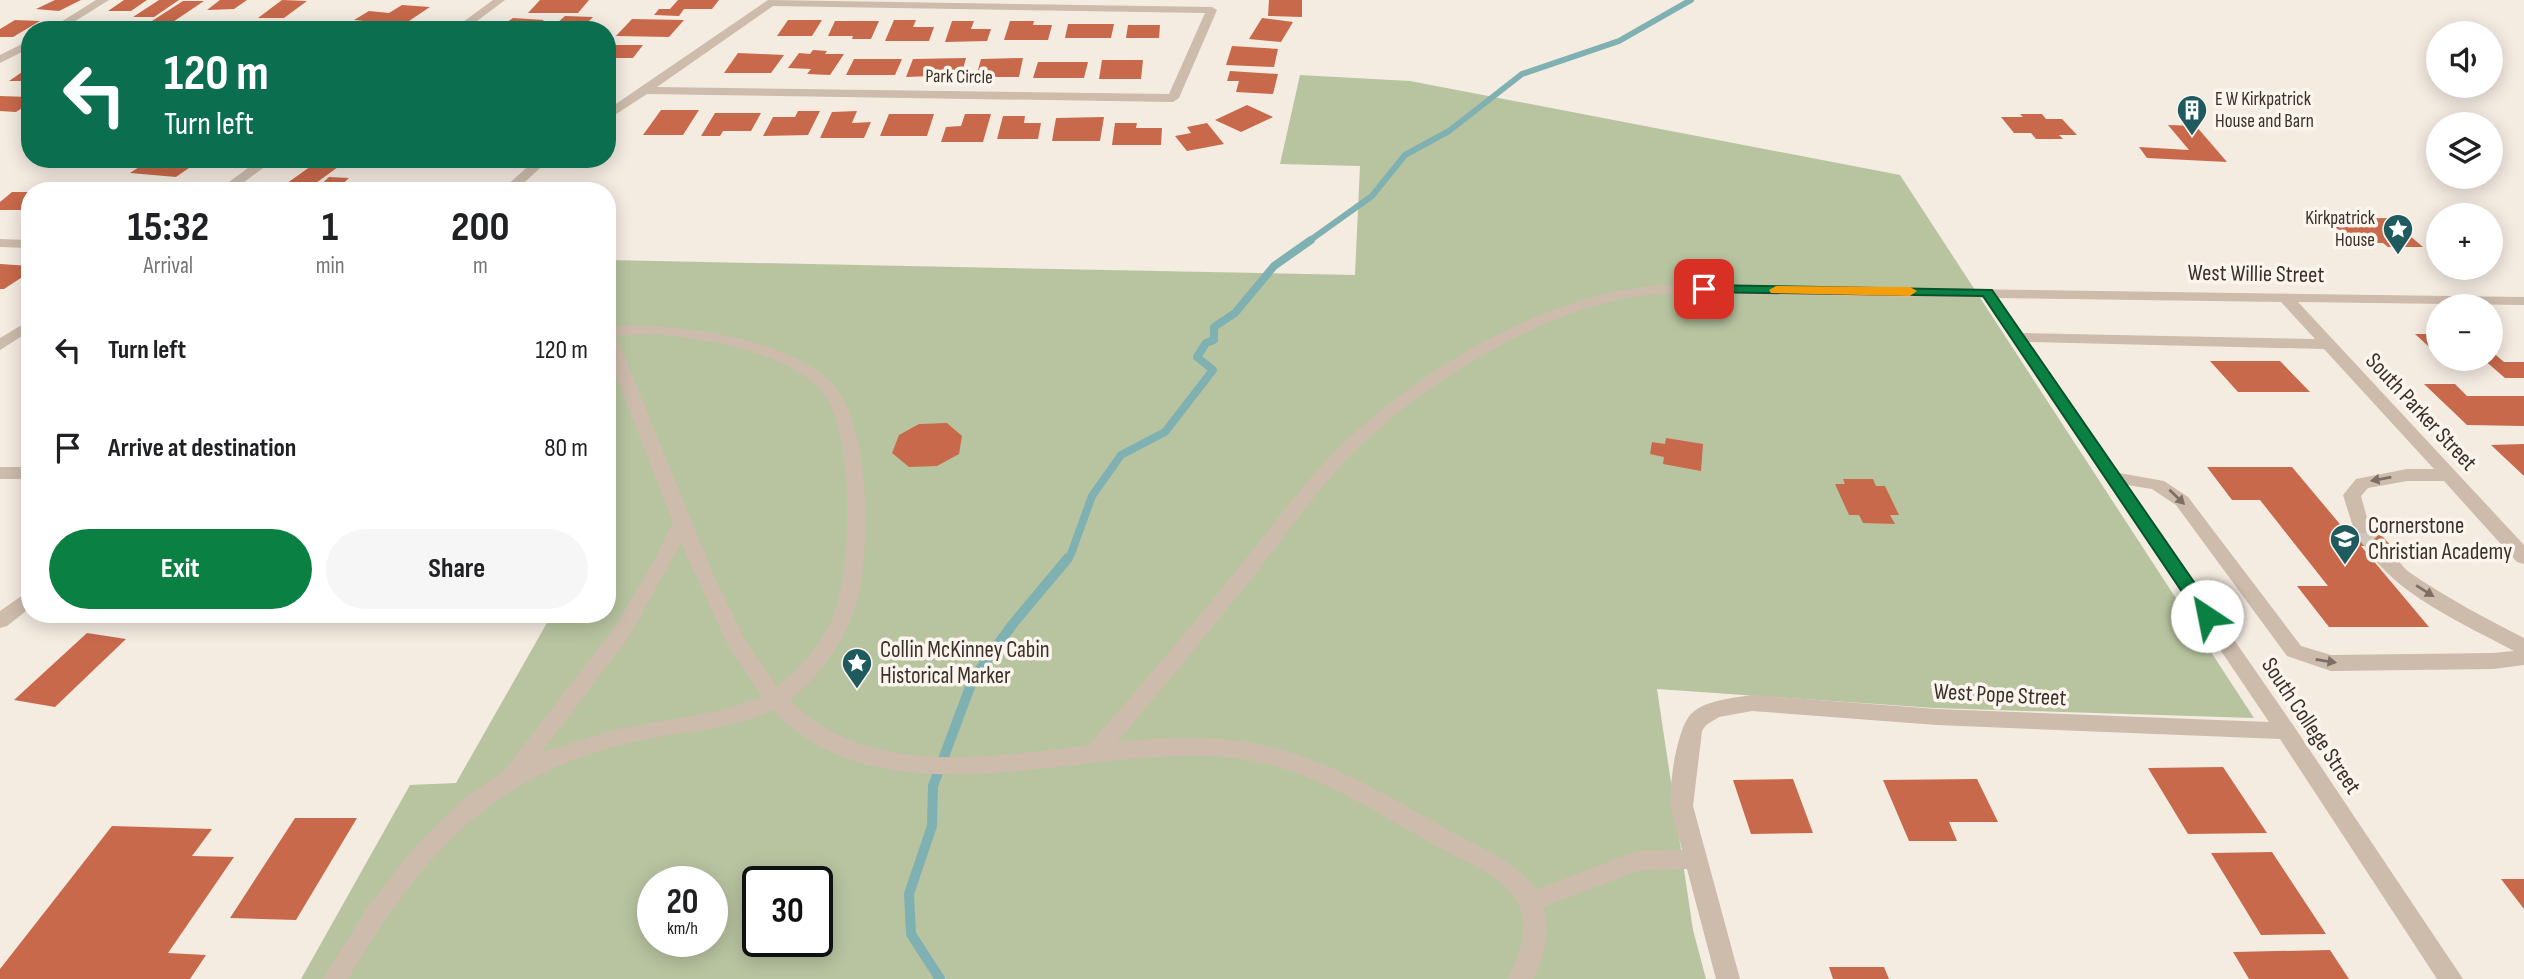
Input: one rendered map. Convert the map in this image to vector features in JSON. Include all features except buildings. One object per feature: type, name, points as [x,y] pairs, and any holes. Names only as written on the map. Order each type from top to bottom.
[{"type":"street","points":[[68,21],[104,0]]},
{"type":"street","points":[[470,21],[500,0]]},
{"type":"street","points":[[616,110],[773,2]]},
{"type":"street","name":"Park Circle","points":[[647,90],[1173,99],[1212,10],[773,2]]},
{"type":"street","points":[[0,60],[21,48]]},
{"type":"street","points":[[236,182],[257,168]]},
{"type":"street","points":[[517,182],[534,168]]},
{"type":"street","points":[[0,243],[21,244]]},
{"type":"street","name":"West Willie Street","points":[[1094,755],[1192,639],[1332,465],[1393,411],[1463,361],[1500,339],[1598,298],[1640,290],[1987,292],[2524,301]]},
{"type":"street","name":"South College Street","points":[[1987,292],[2286,730],[2451,979]]},
{"type":"street","name":"South Parker Street","points":[[2285,298],[2524,557]]},
{"type":"street","points":[[335,979],[378,911],[424,852],[470,808],[508,780],[567,751],[640,732],[733,716],[757,709],[798,683],[839,625],[851,588],[855,538],[853,473],[846,434],[836,401],[830,391],[792,363],[764,353],[661,329],[616,331]]},
{"type":"street","points":[[0,345],[21,330]]},
{"type":"street","points":[[2017,337],[2327,344]]},
{"type":"street","points":[[616,355],[681,524],[731,630],[775,700],[808,729],[831,741],[884,759],[923,765],[999,766],[1094,755],[1213,747],[1268,755],[1303,765],[1333,778],[1505,874],[1520,886],[1530,902],[1535,919],[1535,947],[1520,979]]},
{"type":"street","points":[[0,472],[21,473]]},
{"type":"street","points":[[2361,529],[2351,495],[2362,483],[2407,475],[2448,475]]},
{"type":"street","points":[[2113,478],[2145,480],[2166,487],[2182,501],[2294,651],[2331,663],[2493,661],[2524,657]]},
{"type":"street","points":[[508,780],[621,633],[663,562],[681,524]]},
{"type":"street","points":[[2374,546],[2400,575],[2462,614],[2524,647]]},
{"type":"street","points":[[0,621],[21,604]]},
{"type":"street","name":"West Pope Street","points":[[1696,859],[1685,819],[1682,791],[1692,729],[1699,719],[1713,711],[1752,704],[1951,717],[2286,730]]},
{"type":"street","points":[[1530,902],[1637,861],[1696,859],[1728,979]]},
{"type":"green space","points":[[1300,75],[1410,81],[1900,175],[2254,718],[1934,708],[1657,689],[1693,930],[1706,979],[301,979],[410,785],[456,783],[547,623],[616,623],[616,260],[1355,275],[1360,166],[1280,164]]},
{"type":"waterway","points":[[1309,241],[1372,196],[1405,155],[1449,131],[1522,74],[1619,41],[1691,0]]},
{"type":"waterway","points":[[1067,559],[1092,496],[1121,455],[1165,432],[1213,370],[1197,357],[1206,343],[1214,340],[1214,327],[1235,313],[1274,266],[1311,240]]},
{"type":"waterway","points":[[940,979],[911,934],[909,894],[932,826],[933,786],[973,679],[1012,625],[1068,558]]},
{"type":"tunnel","points":[[2361,529],[2374,546]]},
{"type":"slow traffic","points":[[1776,290],[1910,291]]},
{"type":"place","name":"E W Kirkpatrick House and Barn","points":[[2192,137]]},
{"type":"place","name":"Kirkpatrick House","points":[[2398,256]]},
{"type":"place","name":"Cornerstone Christian Academy","points":[[2345,566]]},
{"type":"place","name":"Collin McKinney Cabin Historical Marker","points":[[857,690]]},
{"type":"route","points":[[1704,289],[1987,292],[2207,616]]}]
